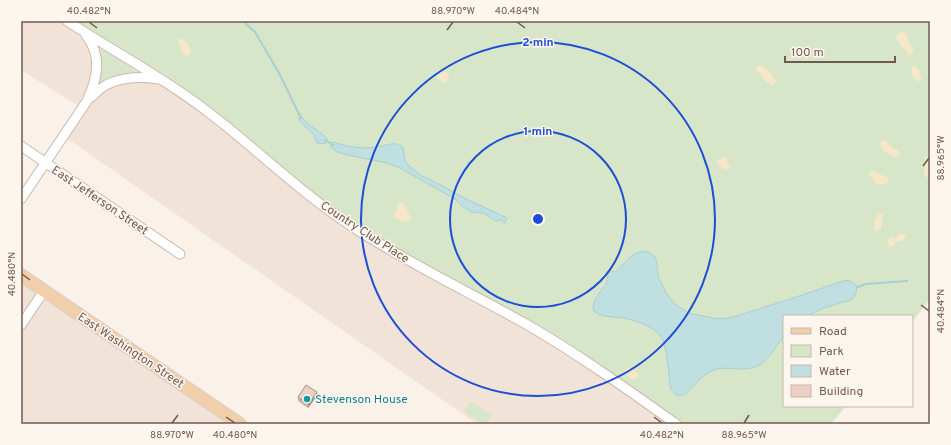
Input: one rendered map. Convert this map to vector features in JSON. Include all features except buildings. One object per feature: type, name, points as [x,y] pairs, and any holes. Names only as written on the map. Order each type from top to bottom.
[{"type":"main road","name":"East Washington Street","points":[[21,275],[240,424]]},
{"type":"street","name":"Country Club Place","points":[[67,21],[161,80],[210,114],[245,141],[302,190],[354,228],[410,262],[528,325],[629,390],[676,424]]},
{"type":"street","points":[[21,199],[87,101],[93,88],[97,72],[96,56],[90,41],[82,31]]},
{"type":"street","points":[[87,101],[100,88],[119,80],[137,77],[161,80]]},
{"type":"street","name":"East Jefferson Street","points":[[21,146],[180,254]]},
{"type":"street","points":[[21,325],[44,291]]},
{"type":"shaded area","points":[[21,21],[75,21],[175,84],[214,111],[309,190],[654,404],[682,424],[477,424],[68,139],[86,111],[21,70]]},
{"type":"shaded area","points":[[21,283],[230,424],[21,424]]},
{"type":"green space","points":[[75,21],[930,21],[930,299],[913,321],[913,315],[783,315],[783,407],[845,407],[831,424],[682,424],[654,404],[386,244],[309,190],[214,111],[175,84]]},
{"type":"green space","points":[[102,51],[105,51],[134,70],[132,73],[104,83],[100,80]]},
{"type":"green space","points":[[470,401],[492,415],[486,424],[483,424],[464,411]]},
{"type":"sand","points":[[903,32],[908,36],[908,41],[914,50],[910,55],[896,39],[897,34]]},
{"type":"sand","points":[[179,39],[183,39],[186,42],[191,50],[190,55],[186,55],[181,51],[181,47],[178,43]]},
{"type":"sand","points":[[758,65],[764,67],[771,73],[776,81],[775,83],[772,85],[766,82],[756,70]]},
{"type":"sand","points":[[914,66],[918,68],[922,77],[920,81],[914,79],[911,69]]},
{"type":"sand","points":[[441,71],[448,73],[449,79],[445,83],[436,77],[437,73]]},
{"type":"sand","points":[[884,140],[892,148],[898,150],[900,153],[899,156],[895,157],[885,151],[881,147],[881,141]]},
{"type":"sand","points":[[928,156],[930,157],[930,177],[928,178],[924,173],[925,158]]},
{"type":"sand","points":[[724,157],[727,158],[727,162],[730,167],[729,169],[722,168],[717,163],[718,160]]},
{"type":"sand","points":[[872,171],[887,177],[889,180],[888,183],[880,185],[877,184],[869,175]]},
{"type":"sand","points":[[403,203],[409,214],[410,219],[408,222],[394,218],[394,214],[397,211],[397,205]]},
{"type":"sand","points":[[879,214],[883,216],[881,229],[876,231],[874,229],[875,223]]},
{"type":"sand","points":[[900,234],[904,234],[906,236],[905,238],[902,241],[896,242],[892,247],[889,246],[888,241],[890,237],[895,238]]},
{"type":"sand","points":[[629,367],[638,374],[638,377],[632,379],[624,373]]},
{"type":"water","points":[[302,117],[307,123],[327,139],[326,143],[317,143],[314,135],[300,122],[299,118]]},
{"type":"water","points":[[333,142],[351,147],[363,148],[392,144],[400,145],[403,147],[405,160],[408,165],[422,176],[507,218],[505,223],[500,220],[496,221],[483,213],[468,210],[455,199],[398,167],[387,163],[337,152],[330,146]]},
{"type":"water","points":[[643,251],[650,253],[655,257],[658,276],[666,293],[674,303],[688,313],[713,318],[724,319],[737,316],[843,281],[852,282],[857,288],[856,293],[850,300],[824,308],[808,315],[783,315],[783,338],[769,356],[758,366],[748,369],[716,369],[699,380],[686,393],[678,395],[671,389],[665,346],[660,335],[643,324],[624,318],[599,314],[594,311],[593,308],[595,299],[605,285],[609,274],[612,271],[615,272],[634,254]]},
{"type":"waterway","points":[[246,21],[246,24],[255,32],[279,73],[301,118]]},
{"type":"waterway","points":[[325,140],[333,145]]},
{"type":"waterway","points":[[858,287],[865,284],[907,281]]},
{"type":"place","name":"Stevenson House","points":[[307,399]]}]
